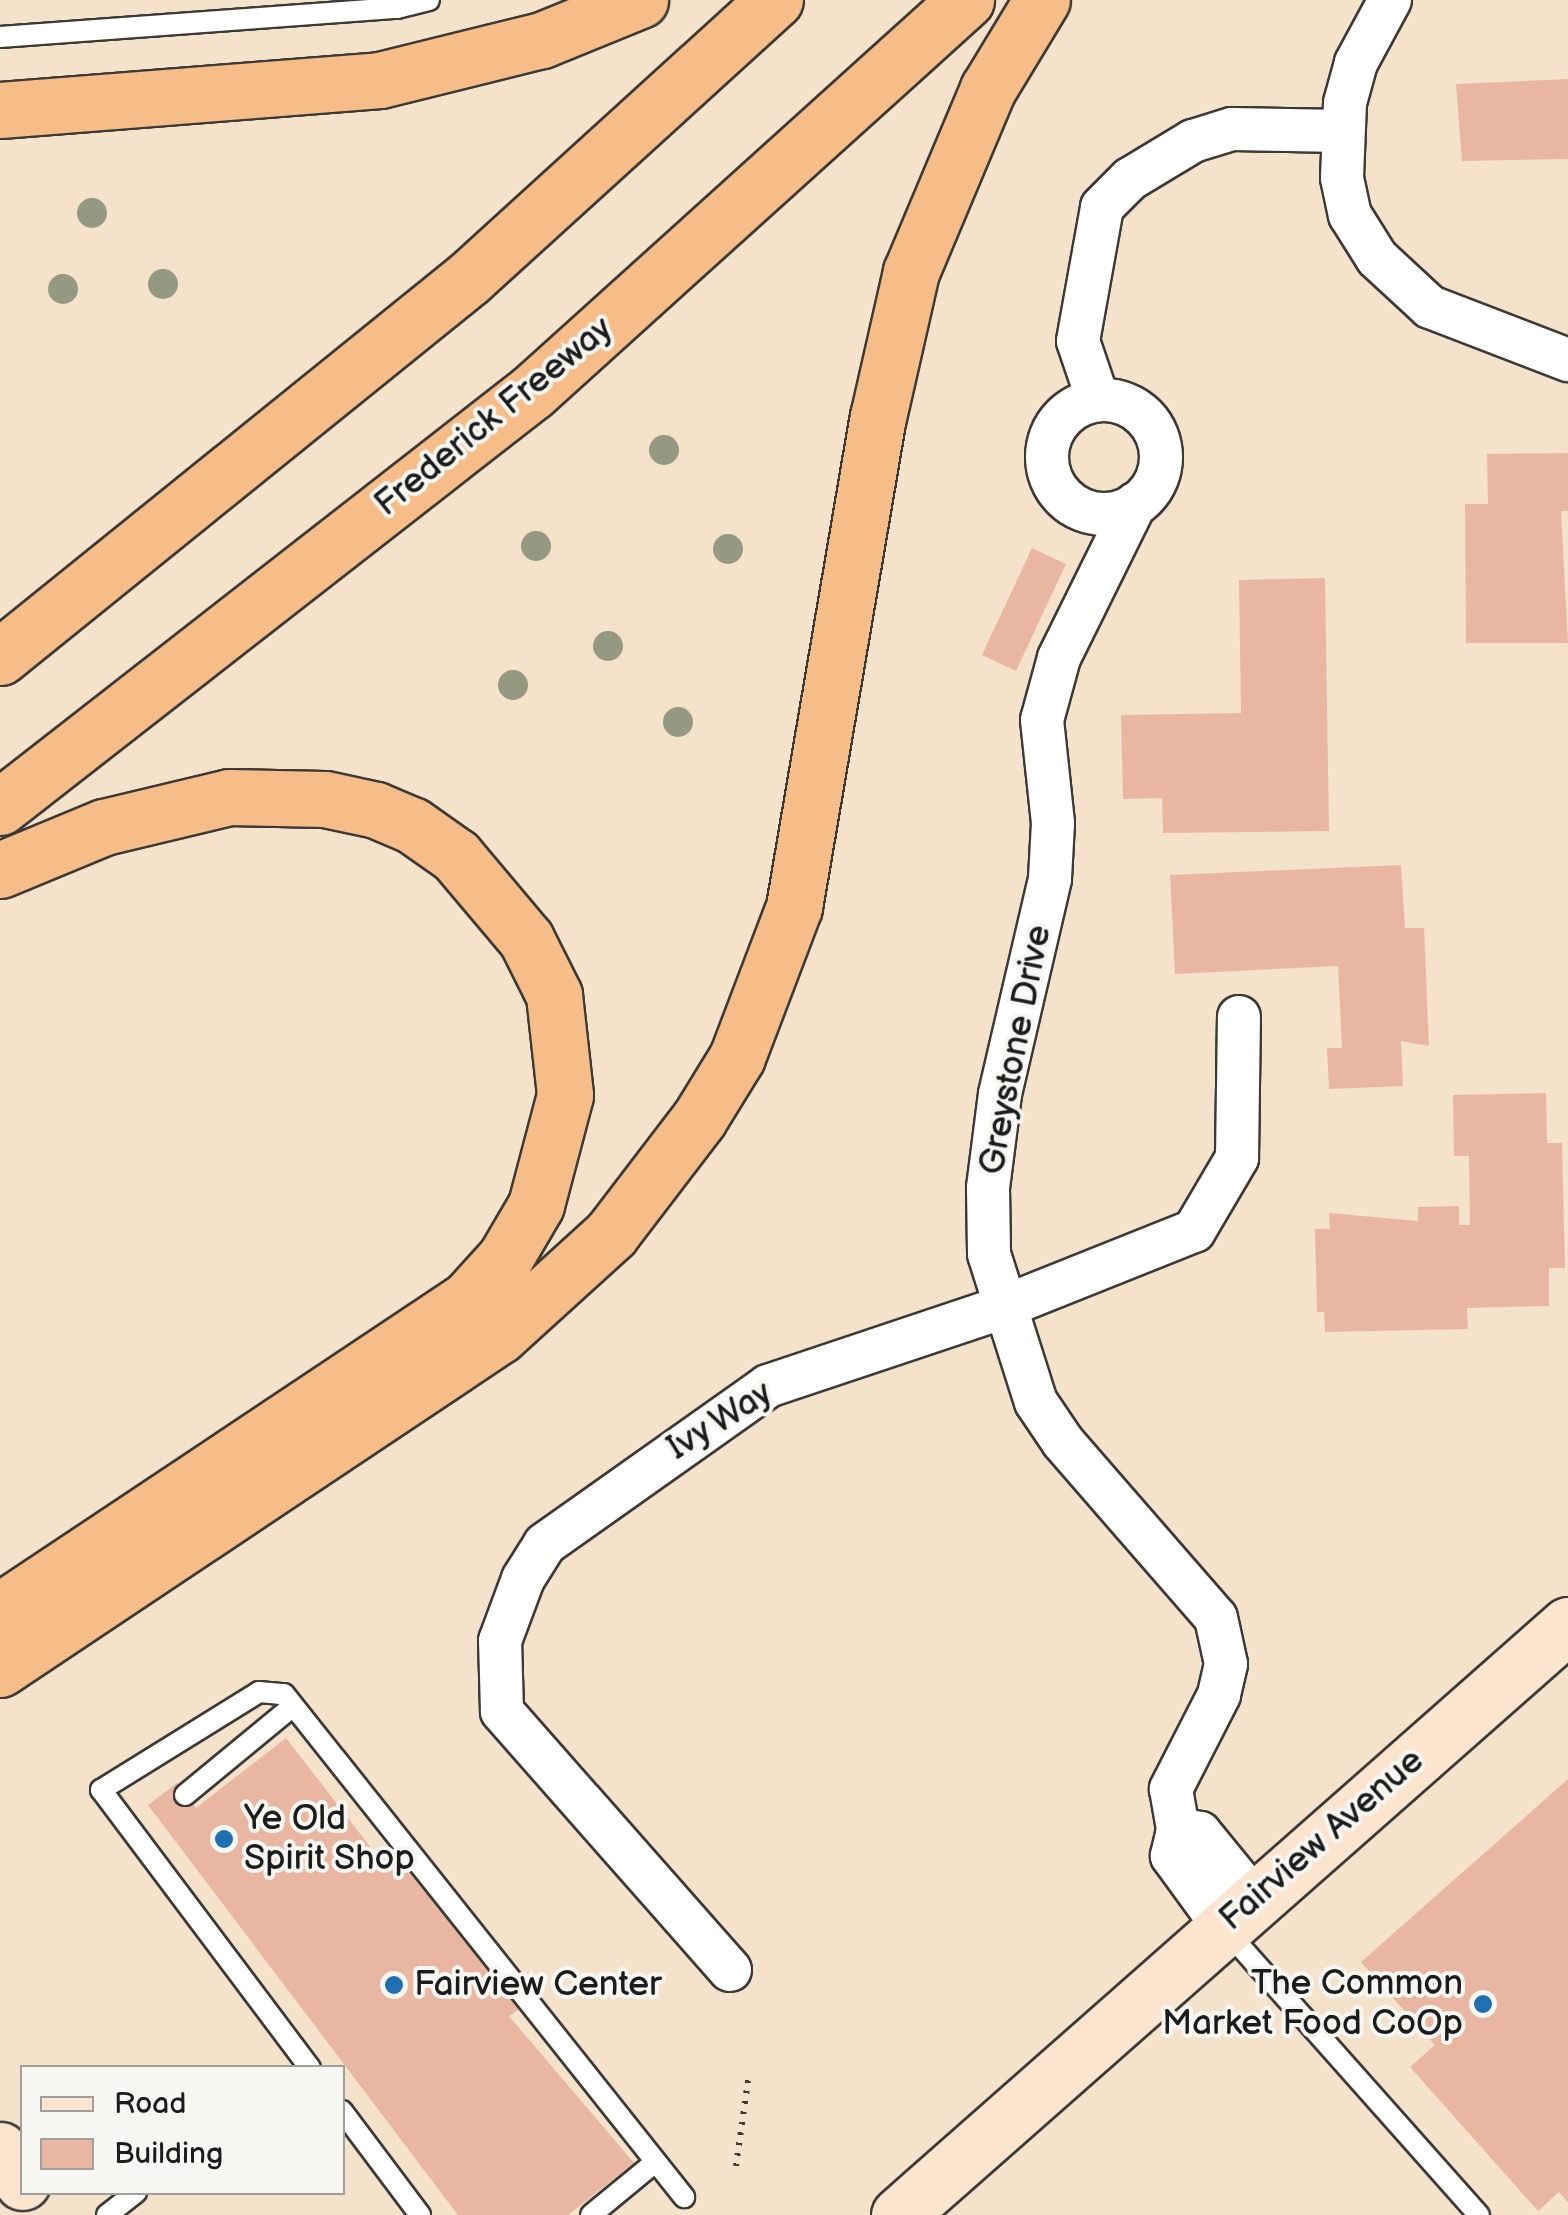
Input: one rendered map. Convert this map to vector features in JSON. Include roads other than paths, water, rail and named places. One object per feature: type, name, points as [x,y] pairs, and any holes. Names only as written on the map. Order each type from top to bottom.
[{"type":"highway","points":[[0,110],[380,80],[542,40],[640,0]]},
{"type":"highway","points":[[0,657],[468,279],[775,0]]},
{"type":"highway","name":"Frederick Freeway","points":[[0,807],[532,392],[966,0]]},
{"type":"highway","points":[[0,1669],[500,1335],[611,1234],[698,1119],[737,1057],[794,906],[878,417],[910,272],[988,89],[1042,0]]},
{"type":"highway","points":[[0,870],[104,827],[229,798],[312,798],[376,810],[412,824],[456,856],[526,939],[554,995],[566,1094],[536,1205],[505,1258],[468,1299],[0,1611]]},
{"type":"street","points":[[1390,0],[1356,63],[1342,131],[1350,214],[1402,286],[1430,307],[1568,360]]},
{"type":"street","points":[[1135,504],[1099,514],[1080,509],[1053,484],[1047,447],[1053,430],[1065,415],[1098,400],[1078,342],[1102,207],[1130,179],[1192,141],[1232,129],[1342,131]]},
{"type":"street","name":"Greystone Drive","points":[[1098,400],[1135,409],[1158,438],[1158,475],[1135,504],[1060,658],[1042,720],[1052,823],[1050,880],[1000,1094],[988,1188],[989,1254],[1001,1308],[1036,1402],[1062,1442],[1216,1618],[1226,1664],[1219,1695],[1171,1788],[1178,1829],[1172,1856],[1238,1912]]},
{"type":"street","name":"Ivy Way","points":[[730,1970],[502,1710],[497,1669],[508,1607],[545,1544],[768,1386],[1001,1308],[1194,1231],[1237,1158],[1239,1016]]},
{"type":"street","name":"Fairview Avenue","points":[[898,2215],[1238,1912],[1568,1626]]},
{"type":"street","points":[[0,2150],[20,2179]]},
{"type":"lane","points":[[0,38],[397,8],[428,0]]},
{"type":"lane","points":[[304,2065],[101,1790],[259,1692],[284,1694],[684,2197]]},
{"type":"lane","points":[[185,1795],[294,1706]]},
{"type":"lane","points":[[1238,1912],[1480,2215]]},
{"type":"lane","points":[[345,2115],[420,2215]]},
{"type":"lane","points":[[591,2215],[654,2163]]},
{"type":"lane","points":[[108,2215],[132,2195]]},
{"type":"place","name":"Ye Old Spirit Shop","points":[[224,1839]]},
{"type":"place","name":"Fairview Center","points":[[394,1985]]},
{"type":"place","name":"The Common Market Food CoOp","points":[[1483,2004]]}]
